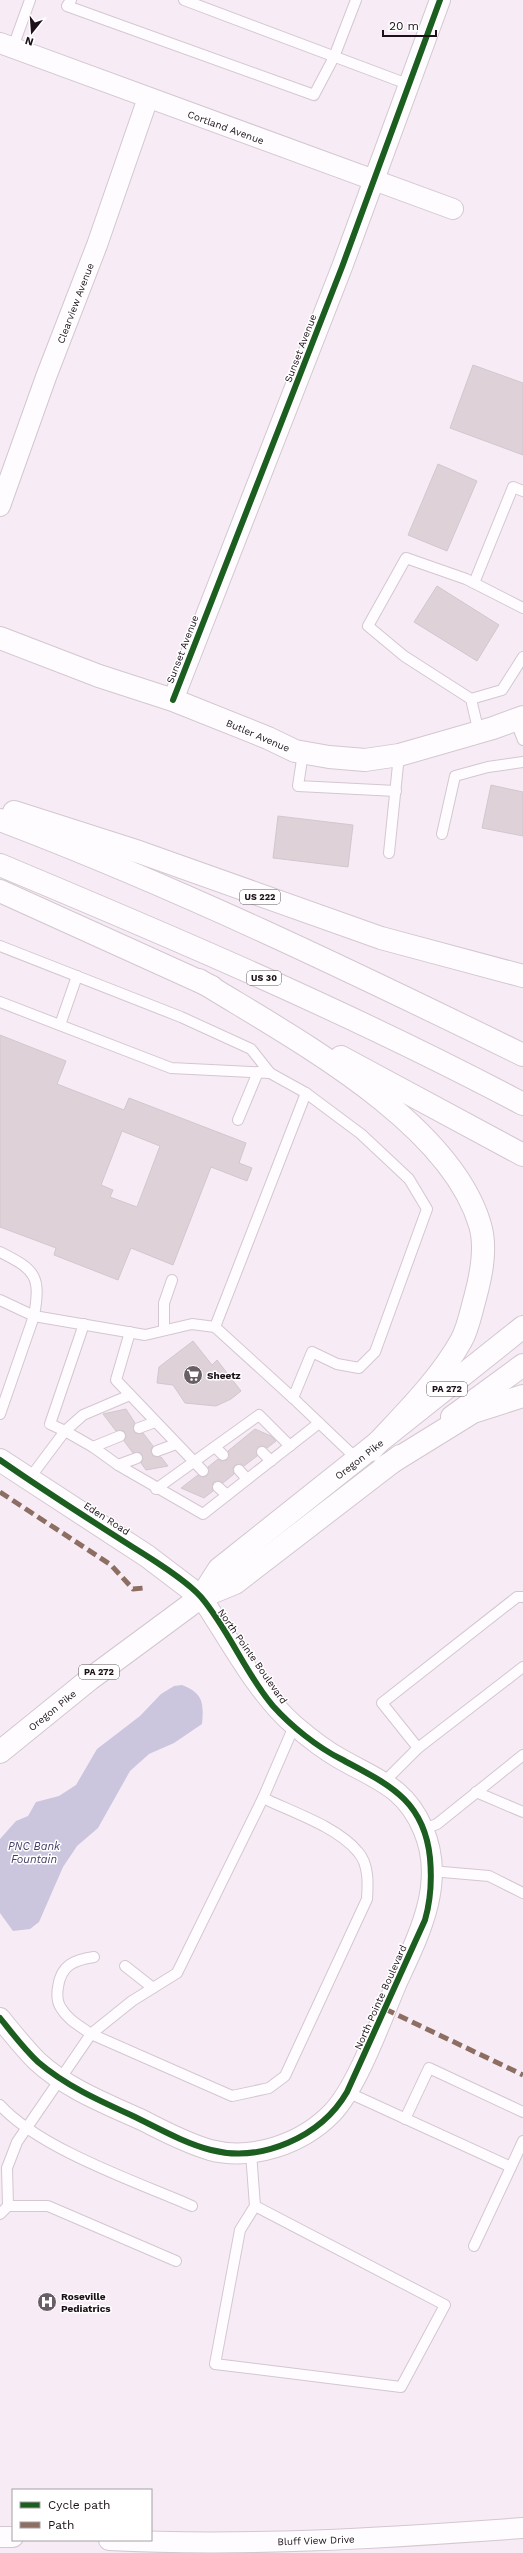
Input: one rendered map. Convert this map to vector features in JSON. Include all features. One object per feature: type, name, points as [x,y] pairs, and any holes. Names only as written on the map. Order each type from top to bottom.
[{"type":"main road","name":"Butler Avenue","points":[[0,638],[99,676],[173,700],[303,753],[365,760],[399,754],[479,732],[520,726]]},
{"type":"main road","name":"US 222","points":[[0,808],[131,850],[380,938],[523,976]]},
{"type":"main road","points":[[0,820],[136,875],[263,930],[523,1055]]},
{"type":"main road","name":"US 30","points":[[0,866],[213,954],[449,1065],[523,1104]]},
{"type":"main road","points":[[0,891],[198,980],[523,1155]]},
{"type":"main road","points":[[198,980],[325,1059],[389,1106],[424,1139],[451,1169],[468,1196],[480,1226],[482,1253],[480,1279],[462,1340],[436,1378],[364,1455]]},
{"type":"main road","name":"Oregon Pike","points":[[201,1597],[219,1569],[523,1327]]},
{"type":"main road","name":"Oregon Pike","points":[[0,1752],[90,1679],[201,1597],[235,1583],[384,1467],[523,1365]]},
{"type":"main road","points":[[384,1467],[473,1412],[523,1396]]},
{"type":"main road","name":"Eden Road","points":[[0,1460],[147,1556],[201,1597]]},
{"type":"street","name":"Sunset Avenue","points":[[173,700],[374,180],[440,0]]},
{"type":"street","name":"Cortland Avenue","points":[[6,45],[453,209]]},
{"type":"street","name":"Clearview Avenue","points":[[0,506],[46,378],[97,245],[148,98]]},
{"type":"street","name":"North Pointe Boulevard","points":[[0,2018],[37,2061],[59,2078],[94,2098],[181,2139],[210,2150],[236,2154],[251,2153],[284,2144],[310,2131],[333,2112],[346,2092],[425,1920],[430,1902],[431,1871],[429,1848],[424,1829],[409,1805],[384,1782],[340,1759],[294,1726],[273,1706],[201,1597]]},
{"type":"street","name":"Bluff View Drive","points":[[128,2541],[183,2544],[244,2543],[386,2538],[523,2528]]},
{"type":"street","points":[[0,2537],[12,2537]]},
{"type":"lane","points":[[6,45],[30,0]]},
{"type":"lane","points":[[72,0],[68,6],[314,95],[334,57],[356,0]]},
{"type":"lane","points":[[184,0],[410,85]]},
{"type":"lane","points":[[474,583],[518,489]]},
{"type":"lane","points":[[479,732],[471,699],[404,656],[368,626],[406,558],[474,583],[522,606]]},
{"type":"lane","points":[[471,699],[502,690],[523,657]]},
{"type":"lane","points":[[303,753],[298,786],[396,791]]},
{"type":"lane","points":[[389,853],[399,754]]},
{"type":"lane","points":[[442,834],[455,776],[488,767],[523,762]]},
{"type":"lane","points":[[0,946],[181,1016],[250,1049],[270,1073],[306,1093],[361,1134],[409,1179],[427,1208],[375,1352],[359,1368],[336,1364],[312,1352],[294,1398]]},
{"type":"lane","points":[[60,1025],[77,976]]},
{"type":"lane","points":[[0,1002],[171,1068],[270,1073]]},
{"type":"lane","points":[[238,1120],[258,1072]]},
{"type":"lane","points":[[215,1327],[306,1093]]},
{"type":"lane","points":[[0,1252],[24,1264],[34,1276],[38,1291],[34,1316],[0,1414]]},
{"type":"lane","points":[[164,1330],[164,1303],[172,1280]]},
{"type":"lane","points":[[0,1300],[34,1316],[145,1335],[192,1324],[215,1327],[294,1398],[319,1423],[364,1455]]},
{"type":"lane","points":[[84,1324],[50,1424],[66,1431],[93,1447],[156,1489],[203,1514],[319,1423]]},
{"type":"lane","points":[[130,1332],[116,1380],[203,1471]]},
{"type":"lane","points":[[29,1480],[66,1431],[83,1415],[130,1395]]},
{"type":"lane","points":[[156,1489],[215,1447],[244,1432],[259,1415],[290,1446]]},
{"type":"lane","points":[[140,1428],[155,1422]]},
{"type":"lane","points":[[93,1447],[120,1436]]},
{"type":"lane","points":[[157,1451],[176,1444]]},
{"type":"lane","points":[[215,1447],[223,1455]]},
{"type":"lane","points":[[262,1452],[271,1461]]},
{"type":"lane","points":[[118,1465],[137,1458]]},
{"type":"lane","points":[[239,1470],[248,1479]]},
{"type":"lane","points":[[218,1487],[227,1495]]},
{"type":"lane","points":[[418,1748],[382,1703],[517,1597],[523,1597]]},
{"type":"lane","points":[[384,1782],[418,1748],[523,1667]]},
{"type":"lane","points":[[8,2206],[7,2168],[17,2142],[59,2078],[91,2034],[132,2001],[177,1973],[263,1798],[294,1726]]},
{"type":"lane","points":[[424,1829],[437,1824],[523,1755]]},
{"type":"lane","points":[[476,1792],[523,1812]]},
{"type":"lane","points":[[94,1957],[78,1959],[66,1966],[59,1977],[57,1992],[60,2007],[68,2016],[91,2034],[232,2096],[269,2088],[285,2076],[367,1899],[368,1884],[366,1868],[359,1852],[339,1835],[263,1798]]},
{"type":"lane","points":[[431,1871],[489,1876],[523,1893]]},
{"type":"lane","points":[[125,1966],[153,1988]]},
{"type":"lane","points":[[405,2119],[429,2068],[523,2112]]},
{"type":"lane","points":[[346,2092],[511,2167]]},
{"type":"lane","points":[[0,2105],[26,2128],[84,2159],[192,2206]]},
{"type":"lane","points":[[474,2246],[523,2141]]},
{"type":"lane","points":[[251,2153],[255,2206],[240,2230],[215,2364],[401,2387],[445,2305],[255,2206]]},
{"type":"lane","points":[[0,2214],[8,2206],[48,2206],[176,2261]]},
{"type":"water","name":"PNC Bank Fountain","points":[[182,1685],[198,1695],[201,1700],[203,1710],[202,1724],[174,1743],[149,1754],[130,1771],[98,1828],[77,1846],[63,1867],[39,1922],[30,1929],[13,1931],[0,1913],[0,1839],[16,1821],[28,1816],[36,1802],[59,1796],[76,1785],[97,1749],[140,1716],[161,1694],[174,1686]]},
{"type":"building","points":[[473,365],[523,383],[523,455],[450,428]]},
{"type":"building","points":[[438,464],[477,481],[447,551],[408,535]]},
{"type":"building","points":[[437,586],[499,625],[477,661],[414,622]]},
{"type":"building","points":[[491,785],[523,792],[523,836],[482,828]]},
{"type":"building","points":[[278,816],[353,825],[348,867],[273,858]]},
{"type":"building","points":[[0,1035],[66,1061],[57,1084],[124,1110],[129,1098],[246,1143],[239,1163],[252,1168],[247,1181],[211,1167],[173,1265],[131,1248],[118,1280],[54,1255],[56,1248],[0,1227]],"holes":[[[122,1131],[160,1146],[137,1207],[110,1197],[113,1190],[101,1185]]]},
{"type":"building","name":"Sheetz","points":[[193,1341],[212,1365],[217,1360],[241,1391],[231,1399],[216,1406],[185,1403],[173,1385],[157,1383],[159,1367]]},
{"type":"building","points":[[126,1409],[135,1423],[133,1427],[135,1433],[143,1433],[153,1446],[151,1450],[153,1456],[161,1457],[168,1466],[146,1470],[141,1463],[143,1459],[141,1453],[133,1453],[124,1441],[126,1436],[124,1431],[116,1431],[103,1414]]},
{"type":"building","points":[[255,1429],[271,1436],[276,1441],[267,1448],[263,1446],[258,1447],[257,1456],[244,1466],[241,1464],[235,1465],[233,1468],[234,1474],[223,1483],[219,1481],[213,1482],[213,1491],[204,1498],[181,1488],[198,1475],[202,1477],[207,1476],[208,1467],[218,1459],[222,1461],[227,1460],[228,1451]]},
{"type":"marked path","points":[[0,1492],[111,1565],[133,1589],[144,1588]]},
{"type":"marked path","points":[[385,2009],[523,2075]]},
{"type":"cycle path","points":[[173,700],[342,267],[440,0]]},
{"type":"cycle path","points":[[0,1460],[65,1504],[158,1563],[195,1590],[220,1623],[254,1680],[280,1714],[305,1736],[332,1754],[388,1786],[411,1807],[420,1821],[426,1838],[430,1858],[431,1874],[430,1897],[425,1920],[347,2092],[336,2108],[322,2122],[306,2134],[288,2143],[250,2153],[230,2153],[211,2150],[181,2139],[96,2099],[49,2071],[23,2046],[0,2018]]},
{"type":"place","name":"Sheetz","points":[[193,1375]]},
{"type":"place","name":"Roseville Pediatrics","points":[[47,2302]]}]
